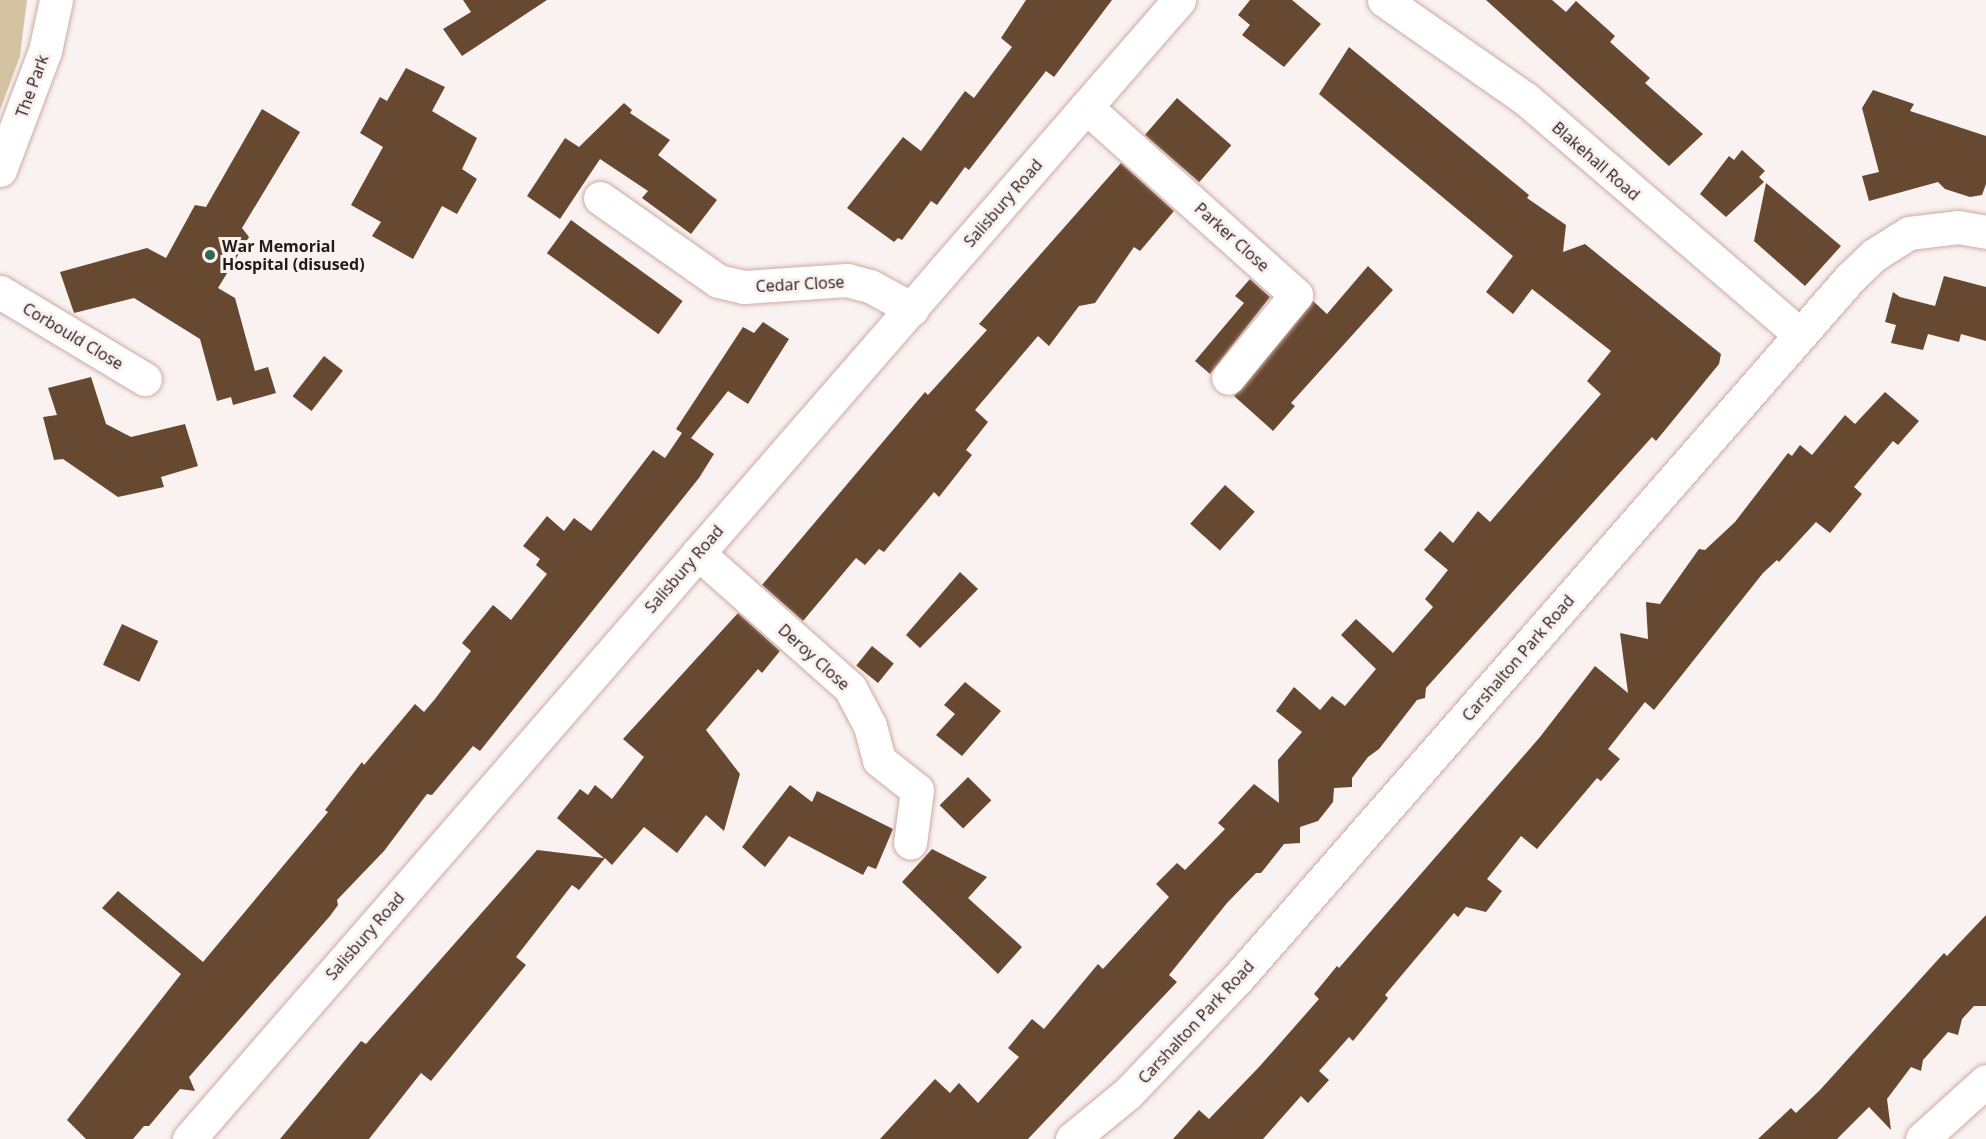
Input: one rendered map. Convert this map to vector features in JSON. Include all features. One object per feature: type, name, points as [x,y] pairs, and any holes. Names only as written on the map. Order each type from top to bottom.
[{"type":"street","name":"The Park","points":[[0,170],[45,51],[56,0]]},
{"type":"street","name":"Salisbury Road","points":[[189,1139],[1179,0]]},
{"type":"street","name":"Blakehall Road","points":[[1384,0],[1518,93],[1799,334]]},
{"type":"street","name":"Parker Close","points":[[1086,107],[1296,295],[1228,378]]},
{"type":"street","name":"Cedar Close","points":[[600,198],[718,281],[744,287],[847,280],[870,286],[912,309]]},
{"type":"street","name":"Carshalton Park Road","points":[[1072,1139],[1128,1093],[1238,979],[1851,277],[1892,242],[1931,228],[1986,232]]},
{"type":"street","name":"Corbould Close","points":[[0,292],[145,379]]},
{"type":"street","name":"Deroy Close","points":[[698,553],[850,688],[870,726],[879,760],[917,790],[910,843]]},
{"type":"street","points":[[1922,1139],[1986,1081]]},
{"type":"shaded area","points":[[0,0],[27,0],[20,56],[0,110]]},
{"type":"building","points":[[463,0],[547,0],[462,56],[443,29],[471,12]]},
{"type":"building","points":[[1026,0],[1112,0],[1054,77],[1046,71],[969,170],[965,167],[937,205],[931,201],[902,240],[898,238],[894,242],[847,208],[903,137],[921,151],[965,91],[974,98],[1012,47],[1001,38]]},
{"type":"building","points":[[1250,0],[1292,0],[1321,24],[1284,67],[1242,35],[1250,25],[1238,15]]},
{"type":"building","points":[[1486,0],[1552,0],[1566,12],[1576,1],[1615,36],[1610,42],[1650,78],[1645,83],[1703,134],[1669,166]]},
{"type":"building","points":[[1349,47],[1529,195],[1527,198],[1566,225],[1563,252],[1585,244],[1721,354],[1719,364],[1656,441],[1652,437],[1426,688],[1425,698],[1417,700],[1379,749],[1368,757],[1352,778],[1352,787],[1334,788],[1333,802],[1318,821],[1300,827],[1300,843],[1284,844],[1261,873],[1256,873],[1227,903],[1169,975],[1177,982],[1028,1139],[880,1139],[935,1079],[950,1093],[959,1083],[978,1103],[1019,1057],[1008,1048],[1032,1019],[1044,1029],[1098,964],[1103,969],[1169,897],[1156,884],[1177,863],[1185,870],[1225,829],[1218,823],[1254,784],[1279,803],[1278,760],[1302,732],[1276,711],[1294,687],[1320,710],[1332,696],[1345,706],[1376,669],[1341,635],[1356,619],[1393,653],[1433,607],[1425,599],[1448,570],[1424,550],[1440,531],[1453,543],[1478,511],[1490,522],[1601,394],[1587,381],[1611,351],[1532,289],[1513,314],[1486,292],[1513,256],[1319,94]]},
{"type":"building","points":[[406,68],[445,87],[432,111],[477,138],[462,169],[477,179],[457,214],[442,206],[413,259],[372,236],[381,222],[351,205],[383,147],[360,133],[380,97],[387,101]]},
{"type":"building","points":[[1873,90],[1914,104],[1910,111],[1986,136],[1986,184],[1982,195],[1970,197],[1945,189],[1938,182],[1869,201],[1862,176],[1879,172],[1862,108]]},
{"type":"building","points":[[1177,98],[1231,145],[1199,182],[1145,135]]},
{"type":"building","points":[[624,103],[632,110],[630,113],[670,140],[658,155],[717,200],[691,234],[642,198],[648,191],[600,159],[560,219],[527,196],[565,138],[579,147]]},
{"type":"building","name":"War Memorial Hospital (disused)","points":[[262,109],[300,132],[242,228],[249,237],[218,288],[235,298],[255,371],[268,367],[276,393],[233,405],[231,397],[217,401],[200,339],[134,298],[74,313],[60,272],[147,248],[166,258],[195,205],[206,207]]},
{"type":"building","points":[[1742,150],[1765,171],[1759,177],[1764,182],[1726,217],[1700,194],[1729,156],[1734,160]]},
{"type":"building","points":[[1121,163],[1174,211],[1140,251],[1134,247],[1095,303],[1079,306],[1049,346],[1038,336],[975,410],[988,422],[966,450],[972,455],[939,497],[934,492],[884,552],[879,549],[865,565],[856,558],[803,621],[762,585],[925,392],[928,395],[987,330],[979,324]]},
{"type":"building","points":[[1766,183],[1841,246],[1805,286],[1754,241]]},
{"type":"building","points":[[571,220],[683,301],[659,334],[547,253]]},
{"type":"building","points":[[1368,266],[1393,290],[1291,403],[1295,406],[1273,431],[1234,396],[1313,301],[1327,314]]},
{"type":"building","points":[[1944,276],[1986,287],[1986,341],[1961,334],[1959,342],[1928,334],[1923,350],[1891,343],[1896,325],[1885,322],[1893,292],[1900,297],[1935,306]]},
{"type":"building","points":[[1250,279],[1270,297],[1210,374],[1195,361],[1244,303],[1235,296]]},
{"type":"building","points":[[763,322],[789,339],[748,404],[728,391],[691,438],[714,454],[699,478],[480,751],[473,746],[432,795],[427,794],[384,851],[337,900],[338,905],[330,916],[189,1077],[195,1091],[180,1089],[149,1126],[144,1126],[133,1139],[86,1139],[67,1120],[181,974],[102,908],[118,891],[203,962],[328,812],[325,810],[362,762],[364,765],[415,704],[424,712],[435,699],[471,651],[462,643],[493,605],[511,620],[547,574],[536,565],[540,559],[523,546],[547,516],[564,531],[574,518],[591,531],[653,450],[665,458],[682,433],[676,429],[743,327],[754,333]]},
{"type":"building","points":[[324,356],[343,371],[312,411],[293,396]]},
{"type":"building","points":[[91,377],[106,424],[131,437],[185,424],[198,466],[161,477],[164,487],[118,497],[63,459],[54,460],[43,417],[57,415],[48,388]]},
{"type":"building","points":[[1885,392],[1919,421],[1898,445],[1893,441],[1854,487],[1862,494],[1830,533],[1816,522],[1779,562],[1777,560],[1763,573],[1654,710],[1645,702],[1608,749],[1620,759],[1601,781],[1597,778],[1537,849],[1521,836],[1487,879],[1502,891],[1486,912],[1466,907],[1458,917],[1454,913],[1385,995],[1388,998],[1353,1041],[1349,1037],[1319,1071],[1329,1080],[1308,1103],[1301,1096],[1263,1139],[1173,1139],[1199,1110],[1209,1119],[1260,1066],[1319,999],[1314,994],[1337,966],[1339,968],[1540,737],[1595,666],[1628,693],[1620,633],[1648,639],[1646,602],[1660,604],[1699,549],[1705,550],[1735,522],[1788,453],[1792,456],[1800,445],[1812,455],[1845,415],[1855,424]]},
{"type":"building","points":[[1225,485],[1255,512],[1220,550],[1190,524]]},
{"type":"building","points":[[960,572],[978,589],[920,648],[906,635]]},
{"type":"building","points":[[738,613],[780,651],[762,673],[758,669],[706,730],[740,774],[724,831],[706,815],[677,853],[644,827],[612,865],[605,858],[579,890],[572,885],[516,957],[526,965],[431,1081],[421,1073],[369,1139],[280,1139],[361,1041],[366,1044],[537,850],[604,858],[557,818],[580,789],[588,795],[595,785],[612,799],[644,757],[623,739]]},
{"type":"building","points":[[122,624],[158,641],[139,682],[103,665]]},
{"type":"building","points":[[872,646],[894,664],[878,683],[856,665]]},
{"type":"building","points":[[965,682],[1001,711],[962,756],[936,735],[955,714],[944,705]]},
{"type":"building","points":[[968,777],[991,800],[963,829],[940,805]]},
{"type":"building","points":[[790,785],[812,802],[817,791],[893,829],[876,869],[868,866],[863,875],[789,836],[765,867],[742,847]]},
{"type":"building","points":[[932,849],[987,877],[968,898],[1022,947],[998,974],[902,882]]},
{"type":"building","points":[[1986,915],[1986,1006],[1974,1006],[1962,1019],[1958,1035],[1948,1032],[1923,1060],[1921,1071],[1911,1067],[1887,1099],[1891,1130],[1869,1107],[1837,1139],[1758,1139],[1791,1108],[1796,1113],[1820,1090],[1944,953],[1947,956]]},
{"type":"place","name":"War Memorial Hospital (disused)","points":[[210,255]]}]
